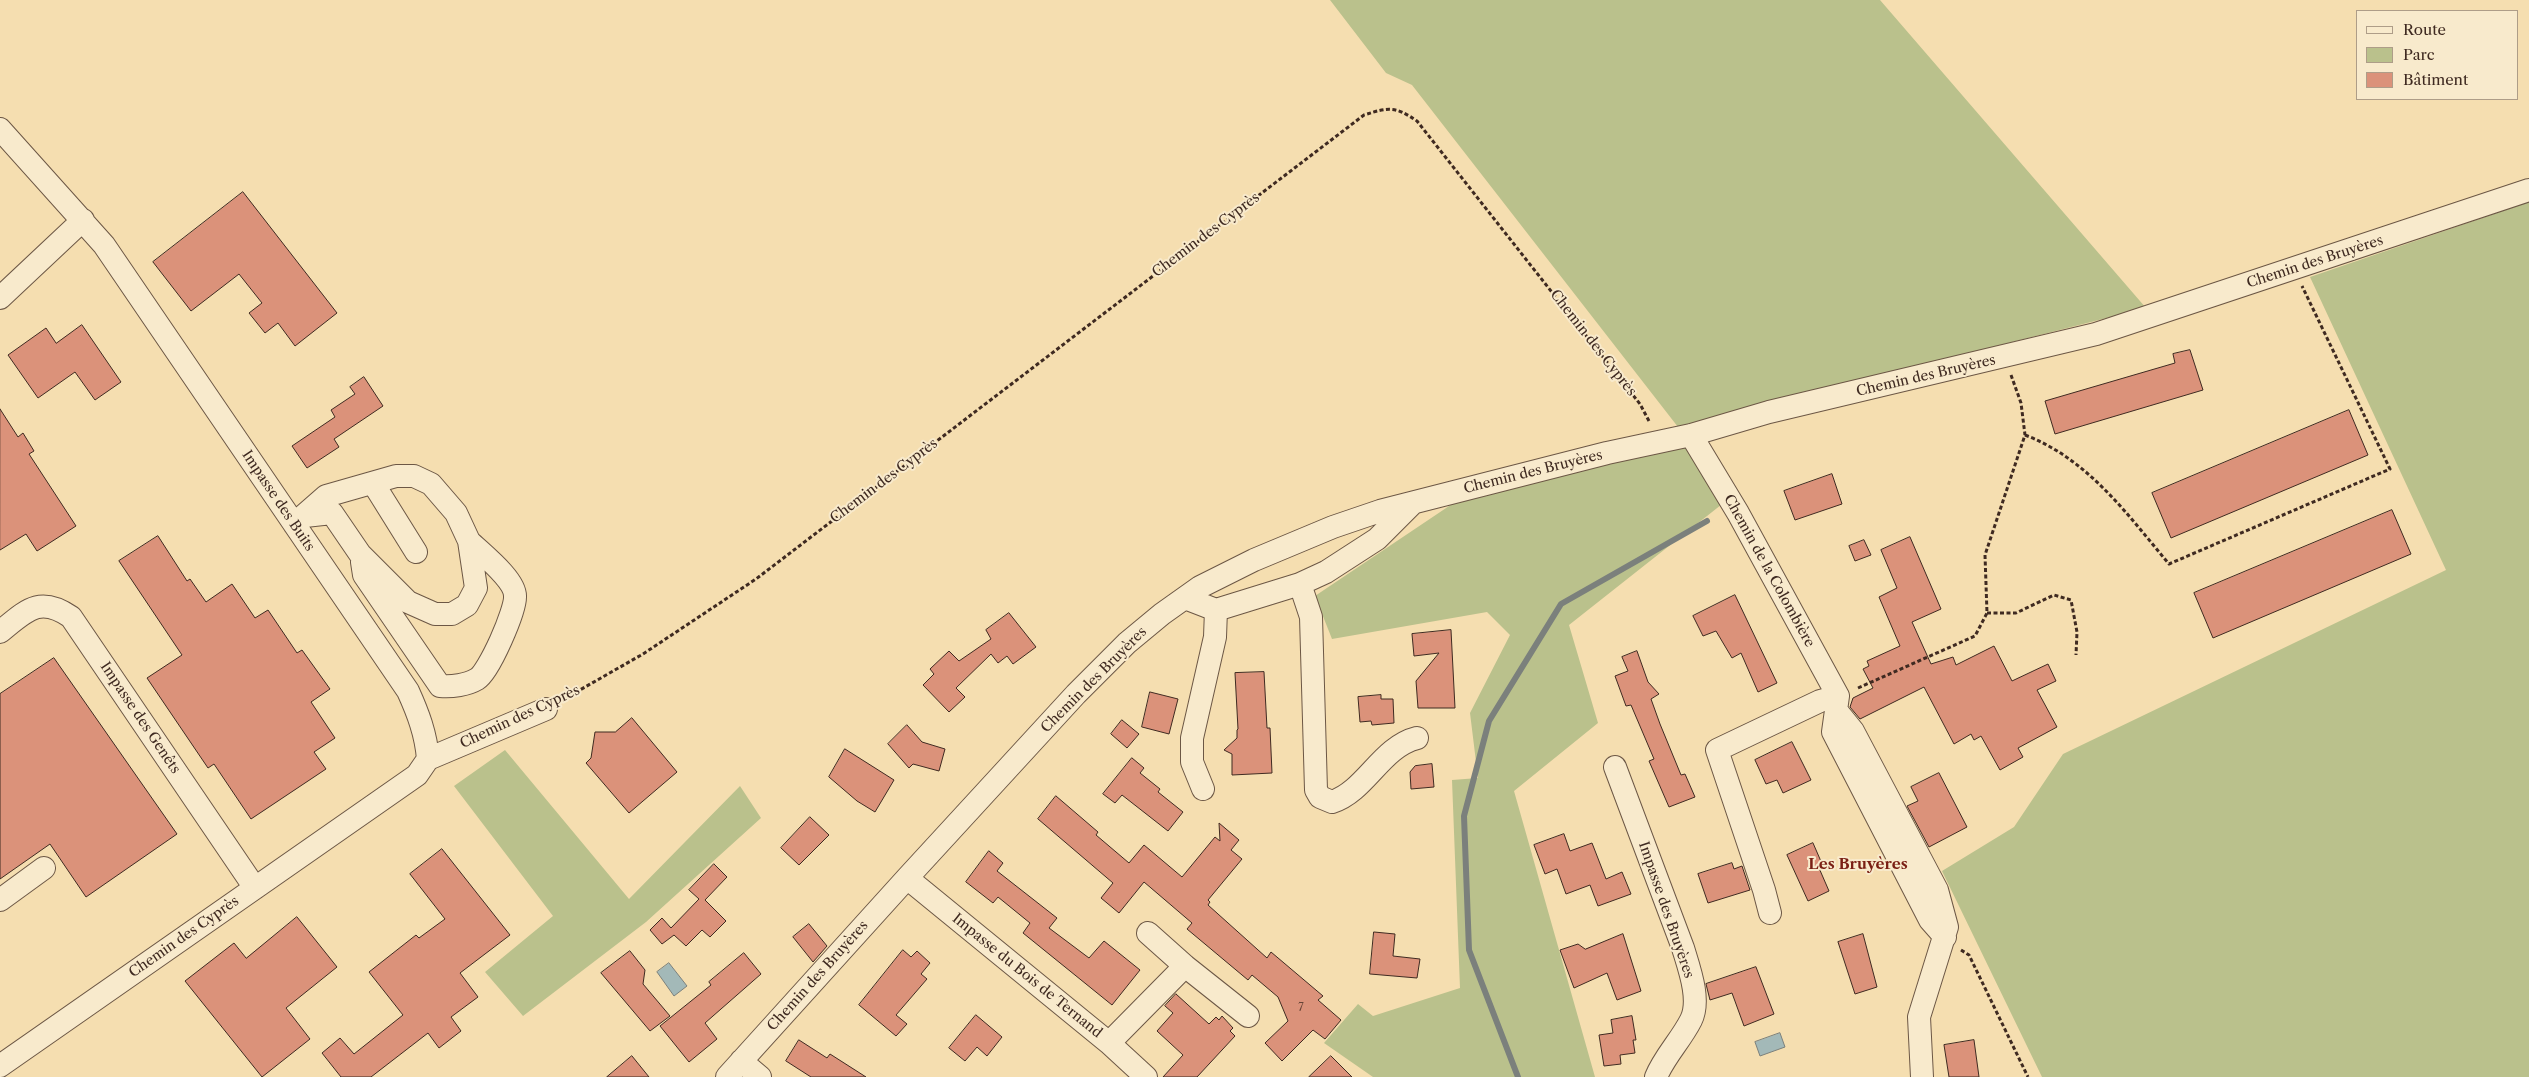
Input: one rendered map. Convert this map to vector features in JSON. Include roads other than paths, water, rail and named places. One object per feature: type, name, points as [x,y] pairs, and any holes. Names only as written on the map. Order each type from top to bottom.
[{"type":"street","name":"Impasse des Buits","points":[[4,143],[83,220],[109,253],[300,520],[408,691],[419,715],[427,741],[428,759]]},
{"type":"street","name":"Chemin des Bruyères","points":[[734,1069],[1076,694],[1127,643],[1200,587],[1292,543],[1333,527],[1413,503],[1691,435],[1770,412],[2005,358],[2096,334],[2294,270],[2529,190]]},
{"type":"street","points":[[0,298],[83,220]]},
{"type":"street","name":"Chemin de la Colombière","points":[[1691,435],[1738,513],[1837,703]]},
{"type":"street","points":[[396,476],[414,476],[431,484],[456,513],[469,541],[476,588],[467,605],[452,614],[435,614],[408,602],[360,554],[332,513],[300,520],[326,496],[396,476]]},
{"type":"street","points":[[373,483],[416,552]]},
{"type":"street","points":[[1185,598],[1216,610],[1300,584],[1326,572],[1377,539],[1413,503]]},
{"type":"street","points":[[360,554],[364,575],[440,686],[451,687],[478,679],[498,650],[515,596],[510,581],[469,541]]},
{"type":"street","points":[[1300,584],[1311,617],[1316,790],[1320,797],[1332,802],[1347,795],[1390,753],[1406,741],[1417,738]]},
{"type":"street","name":"Impasse des Genêts","points":[[0,632],[23,614],[38,606],[57,607],[71,617],[254,888]]},
{"type":"street","points":[[1203,789],[1192,762],[1192,738],[1215,637],[1216,610]]},
{"type":"street","points":[[1770,913],[1717,750],[1820,701],[1837,703],[1833,732],[1930,920],[1945,937],[1919,1017],[1922,1077]]},
{"type":"street","name":"Chemin des Cyprès","points":[[0,1066],[417,775],[428,759],[546,709]]},
{"type":"street","name":"Impasse des Bruyères","points":[[1615,767],[1683,948],[1689,968],[1694,998],[1692,1019],[1656,1077]]},
{"type":"street","points":[[0,900],[44,868]]},
{"type":"street","name":"Impasse du Bois de Ternand","points":[[907,878],[1108,1043],[1146,1077]]},
{"type":"street","points":[[1148,933],[1248,1016]]},
{"type":"street","points":[[1108,1043],[1186,966]]},
{"type":"street","points":[[734,1069],[760,1077]]},
{"type":"waterway","points":[[1518,1077],[1469,950],[1464,816],[1489,721],[1561,604],[1707,521]]},
{"type":"district","name":"Les Bruyères","points":[[1858,865]]}]
